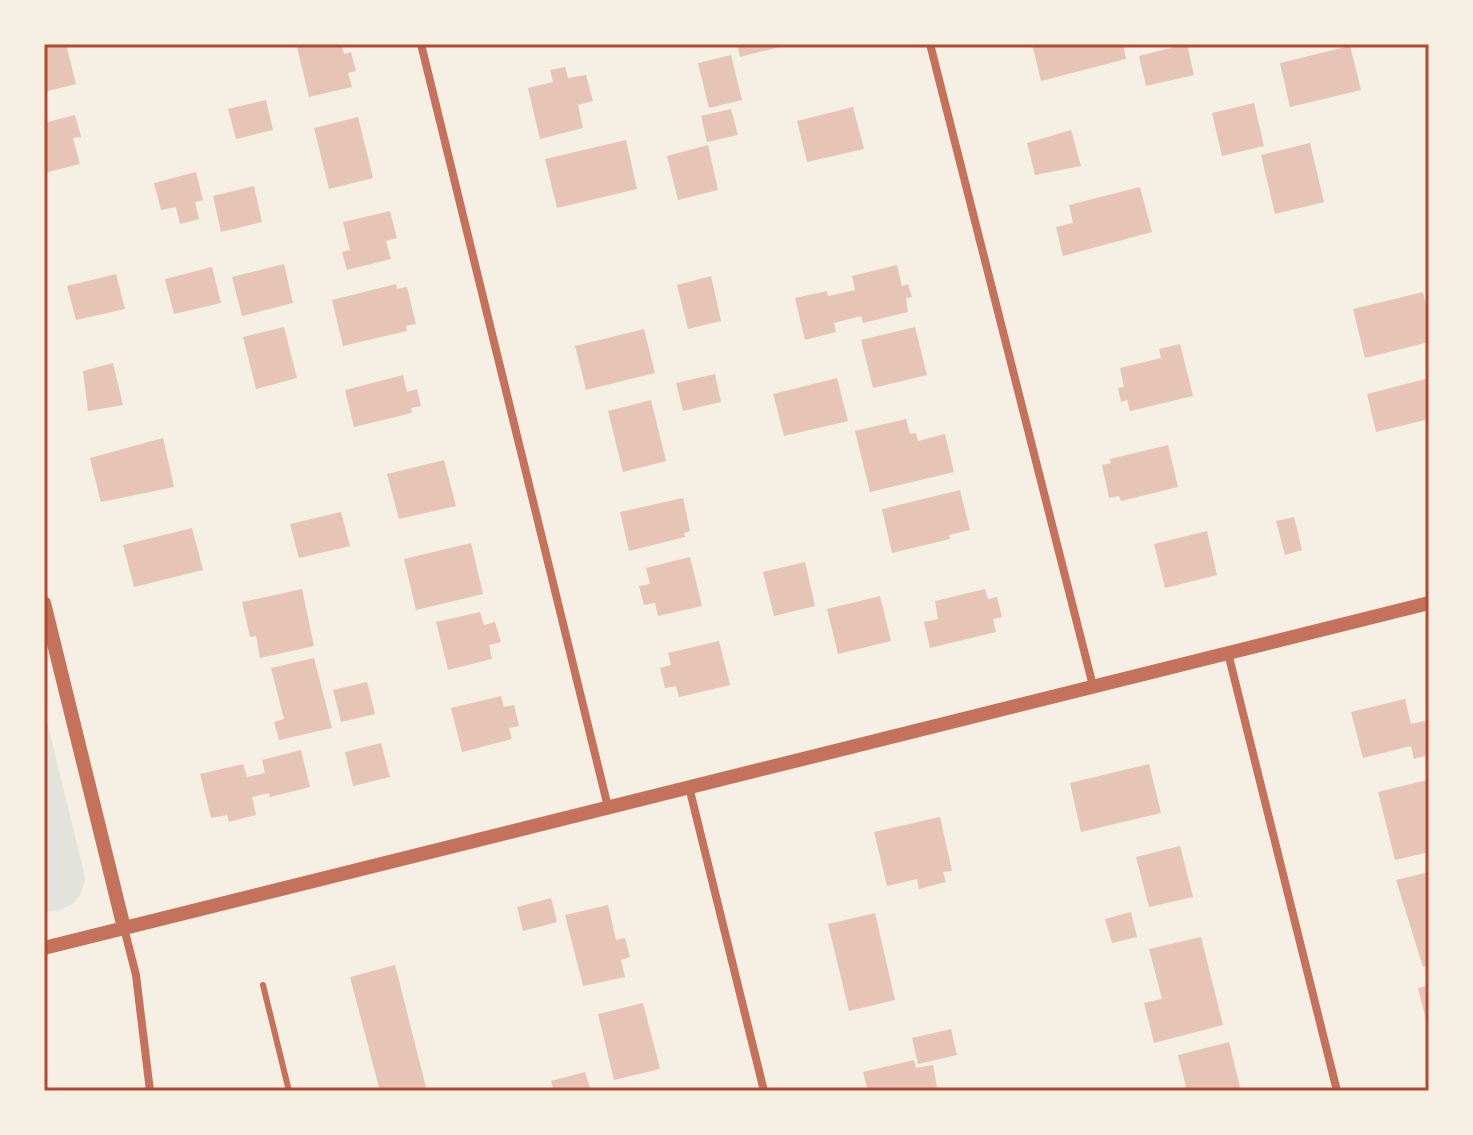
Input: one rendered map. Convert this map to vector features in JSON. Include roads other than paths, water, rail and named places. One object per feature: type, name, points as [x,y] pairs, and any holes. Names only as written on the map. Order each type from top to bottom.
[{"type":"street","points":[[421,44],[608,807]]},
{"type":"street","points":[[930,44],[1093,686]]},
{"type":"street","points":[[44,603],[136,975],[150,1091]]},
{"type":"street","points":[[44,948],[1429,603]]},
{"type":"street","points":[[1228,653],[1337,1091]]},
{"type":"street","points":[[689,787],[764,1091]]},
{"type":"lane","points":[[263,985],[289,1091]]}]
